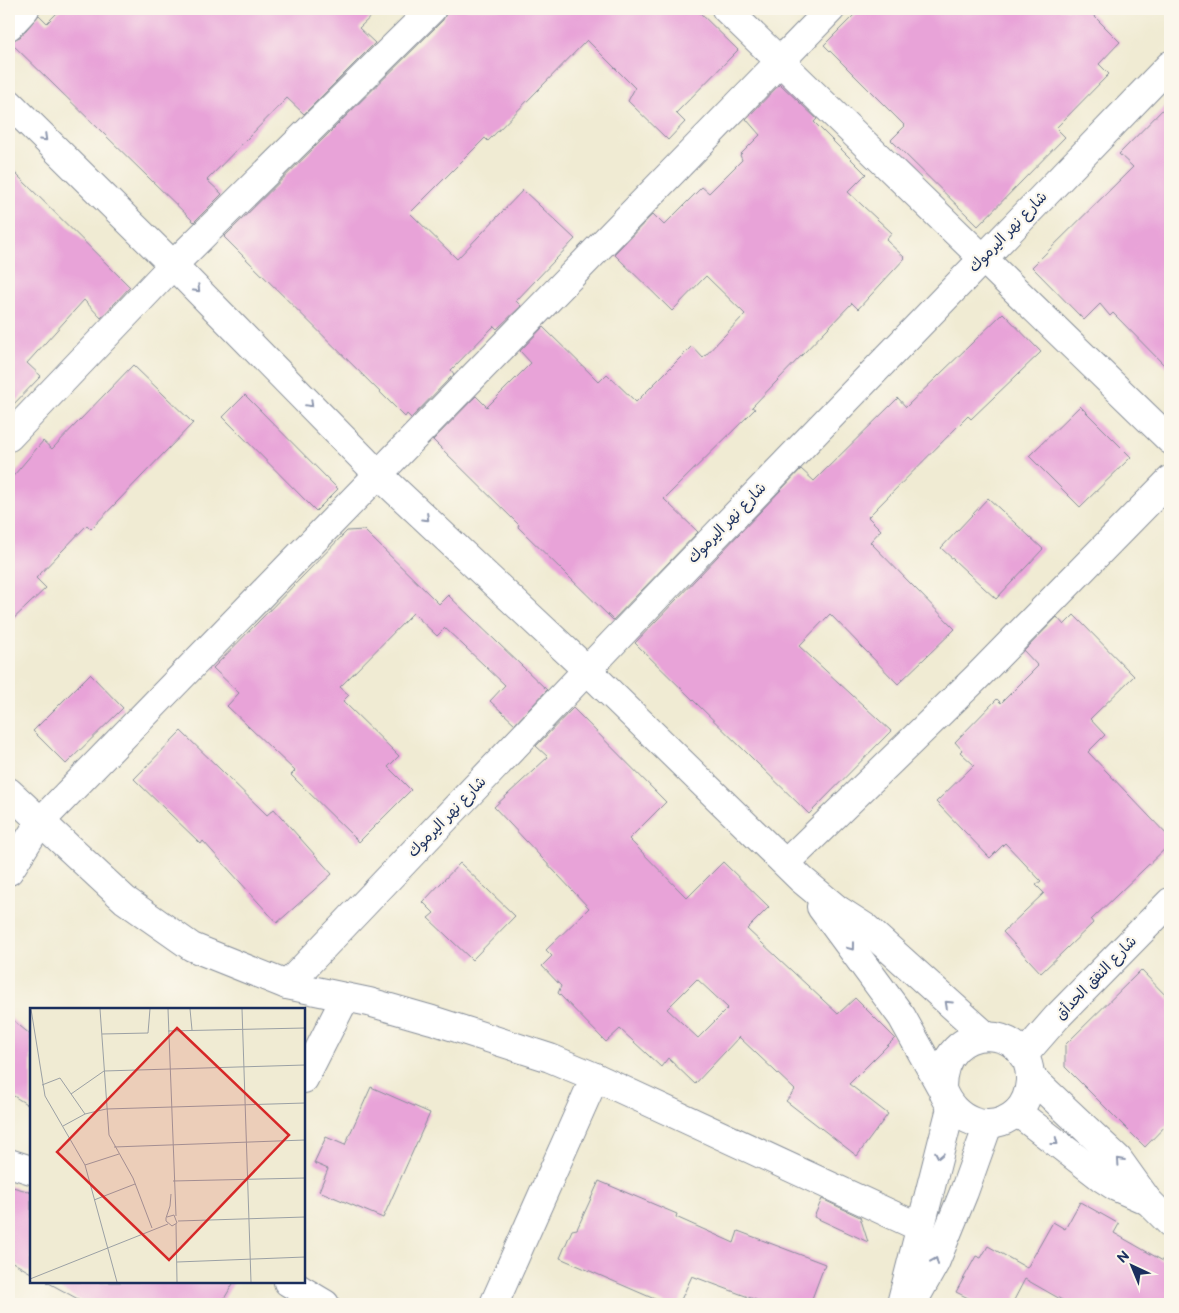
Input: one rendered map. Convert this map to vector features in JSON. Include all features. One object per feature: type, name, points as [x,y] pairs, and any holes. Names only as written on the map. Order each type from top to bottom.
[{"type":"street","points":[[9,26],[26,9]]},
{"type":"street","points":[[9,437],[173,265],[432,9]]},
{"type":"street","points":[[726,9],[1170,440]]},
{"type":"street","points":[[9,870],[40,822],[831,9]]},
{"type":"street","name":"شارع نهر اليرموك","points":[[287,985],[982,258],[1170,65]]},
{"type":"street","points":[[9,103],[380,474],[587,670],[794,871],[837,909],[865,927],[986,1036]]},
{"type":"street","points":[[794,871],[975,679],[1170,480]]},
{"type":"street","points":[[9,792],[125,900],[192,947],[287,985],[369,1002],[550,1058],[921,1228]]},
{"type":"street","points":[[794,871],[902,1017],[947,1098],[961,1117],[974,1123],[988,1124],[1004,1121],[1017,1112],[1025,1102],[1029,1089],[1027,1066]]},
{"type":"street","name":"شارع النفق الحدأق","points":[[1027,1066],[1057,1017],[1170,902]]},
{"type":"street","points":[[305,1077],[345,998]]},
{"type":"street","points":[[902,1304],[921,1228],[947,1098],[942,1074],[947,1059],[957,1047],[970,1039],[986,1036],[1007,1041],[1027,1066],[1118,1159],[1148,1201],[1170,1223]]},
{"type":"street","points":[[494,1304],[595,1077]]},
{"type":"street","points":[[1017,1112],[1102,1178],[1116,1187],[1148,1201]]},
{"type":"street","points":[[912,1304],[935,1263],[964,1192],[988,1124]]},
{"type":"street","points":[[9,1163],[30,1170]]},
{"type":"street","points":[[290,1283],[325,1304]]},
{"type":"building","points":[[61,9],[379,9],[359,28],[375,43],[304,114],[287,98],[207,180],[222,194],[194,222],[9,41],[20,37],[39,15],[47,23]]},
{"type":"building","points":[[448,9],[696,9],[738,50],[676,113],[685,122],[668,140],[628,101],[635,88],[587,40],[488,141],[485,138],[410,213],[457,259],[523,190],[575,239],[516,301],[521,306],[497,329],[494,326],[451,370],[454,374],[411,418],[407,414],[405,417],[224,237],[443,20]]},
{"type":"building","points":[[860,9],[1087,9],[1120,42],[1099,64],[1109,74],[1056,128],[1065,137],[978,226],[891,140],[905,126],[824,45]]},
{"type":"building","points":[[780,84],[817,119],[814,122],[866,174],[848,192],[892,233],[886,240],[905,258],[858,309],[852,303],[752,407],[755,409],[664,499],[698,532],[613,620],[433,440],[476,396],[487,407],[531,363],[520,351],[543,327],[599,382],[607,374],[636,402],[692,346],[703,358],[745,314],[706,276],[672,311],[614,254],[653,214],[664,225],[702,187],[709,193],[742,160],[740,155],[760,135],[746,119]]},
{"type":"building","points":[[1170,102],[1170,371],[1113,313],[1110,316],[1100,304],[1084,320],[1032,267],[1133,167],[1119,154]]},
{"type":"building","points":[[9,167],[130,287],[101,318],[84,300],[27,363],[41,376],[9,409]]},
{"type":"building","points":[[1003,313],[1041,352],[971,419],[968,416],[868,517],[881,530],[870,542],[955,629],[898,684],[830,614],[799,646],[891,731],[809,814],[635,643],[801,469],[814,481],[898,398],[906,407]]},
{"type":"building","points":[[133,365],[193,423],[91,529],[87,525],[36,578],[46,588],[9,623],[9,481],[43,441],[52,449]]},
{"type":"building","points":[[245,395],[338,489],[316,511],[223,417]]},
{"type":"building","points":[[1080,406],[1131,457],[1080,507],[1029,456]]},
{"type":"building","points":[[988,498],[1043,549],[996,599],[941,548]]},
{"type":"building","points":[[364,530],[439,604],[448,595],[547,690],[515,724],[490,701],[505,685],[445,628],[437,636],[413,613],[340,687],[349,695],[343,701],[399,756],[388,767],[411,790],[359,842],[291,775],[295,771],[227,706],[239,693],[213,668],[347,531]]},
{"type":"building","points":[[1074,615],[1134,676],[1090,719],[1105,735],[1088,752],[1170,838],[1170,844],[1091,920],[1093,923],[1041,973],[1003,932],[1044,893],[1036,885],[1041,881],[1005,843],[990,858],[936,802],[974,765],[960,752],[962,750],[955,742],[997,699],[1001,703],[1038,666],[1024,651],[1057,617],[1064,625]]},
{"type":"building","points":[[90,674],[123,708],[66,764],[33,731]]},
{"type":"building","points":[[573,708],[666,802],[629,839],[687,898],[723,862],[769,907],[747,929],[838,1014],[855,998],[895,1038],[849,1084],[888,1114],[857,1156],[786,1101],[795,1090],[739,1037],[695,1084],[668,1058],[661,1067],[620,1029],[606,1042],[558,993],[561,986],[542,966],[552,956],[546,950],[589,908],[494,807],[548,757],[536,746]],"holes":[[[697,979],[728,1008],[698,1038],[667,1009]]]},
{"type":"building","points":[[181,731],[267,815],[274,809],[332,874],[277,923],[203,841],[201,844],[134,779]]},
{"type":"building","points":[[460,863],[515,916],[472,960],[428,918],[434,913],[423,902]]},
{"type":"building","points":[[1141,970],[1170,1000],[1170,1121],[1145,1147],[1065,1067],[1065,1045]]},
{"type":"building","points":[[9,1017],[30,1034],[30,1106],[9,1093]]},
{"type":"building","points":[[371,1087],[430,1113],[383,1218],[319,1191],[328,1169],[314,1163],[326,1137],[345,1145]]},
{"type":"building","points":[[599,1181],[677,1214],[676,1217],[734,1243],[738,1231],[825,1264],[810,1304],[767,1304],[692,1276],[679,1304],[666,1304],[560,1258],[572,1230],[577,1229]]},
{"type":"building","points":[[9,1186],[30,1192],[30,1272],[9,1260]]},
{"type":"building","points":[[822,1199],[860,1217],[868,1242],[814,1217]]},
{"type":"building","points":[[1080,1202],[1119,1224],[1114,1233],[1170,1265],[1170,1304],[1069,1304],[1025,1279],[1012,1304],[980,1304],[956,1292],[976,1256],[981,1258],[988,1246],[1027,1268],[1053,1222],[1065,1229]]},
{"type":"building","points":[[49,1283],[233,1283],[221,1304],[87,1304]]}]
